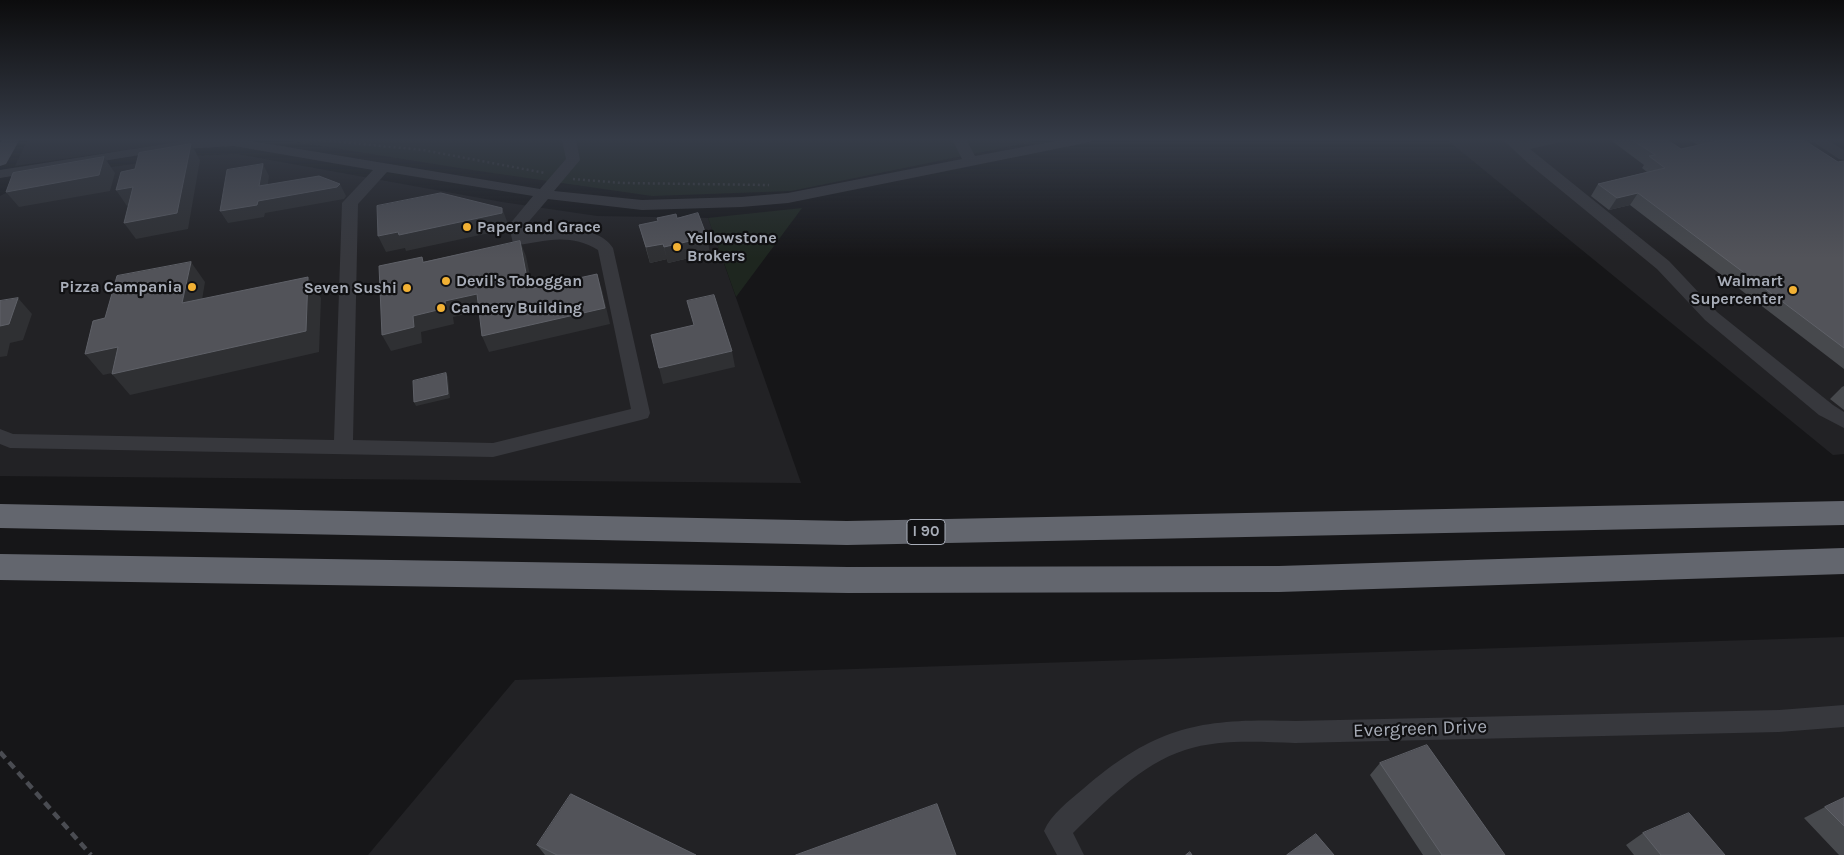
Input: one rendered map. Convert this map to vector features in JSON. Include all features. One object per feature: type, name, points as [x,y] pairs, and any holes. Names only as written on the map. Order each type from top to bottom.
[{"type":"highway","name":"I 90","points":[[4,516],[847,534],[1844,513]]},
{"type":"highway","points":[[0,567],[848,580],[1260,579],[1844,561]]},
{"type":"street","points":[[343,447],[350,203],[372,179]]},
{"type":"street","points":[[457,179],[543,194],[600,202],[642,205],[741,202],[788,198],[887,179]]},
{"type":"street","points":[[0,436],[10,442],[494,450],[641,413],[605,248],[590,238],[566,234],[544,235],[519,240],[517,225],[556,179]]},
{"type":"street","points":[[1556,179],[1663,265],[1711,316],[1826,410],[1844,421]]},
{"type":"street","name":"Evergreen Drive","points":[[1071,855],[1057,831],[1100,790],[1143,758],[1178,741],[1206,734],[1248,731],[1295,732],[1779,721],[1844,716]]},
{"type":"path","points":[[574,179],[608,183],[731,182],[773,185]]},
{"type":"shaded area","points":[[46,179],[374,179],[502,202],[597,216],[708,218],[801,483],[0,476],[0,196],[21,185]]},
{"type":"shaded area","points":[[534,179],[850,179],[791,191],[652,196]]},
{"type":"shaded area","points":[[1495,179],[1844,179],[1844,454],[1833,455]]},
{"type":"shaded area","points":[[802,208],[736,297],[708,218]]},
{"type":"shaded area","points":[[1844,637],[1844,855],[368,855],[515,680]]},
{"type":"building","points":[[11,179],[78,179],[6,192]]},
{"type":"building","points":[[119,179],[184,179],[177,213],[124,223],[133,187],[116,190]]},
{"type":"building","points":[[225,179],[260,179],[259,186],[302,179],[327,179],[340,184],[337,187],[258,201],[257,205],[220,211]]},
{"type":"building","name":"Walmart Supercenter","points":[[1619,179],[1844,179],[1844,348],[1638,193],[1617,198],[1598,184]]},
{"type":"building","points":[[441,193],[502,208],[502,213],[399,235],[398,232],[378,236],[377,206]]},
{"type":"building","points":[[698,213],[707,237],[664,247],[663,244],[646,247],[639,225],[658,221],[657,218],[676,214],[677,218]]},
{"type":"building","points":[[520,241],[529,289],[597,274],[605,308],[482,336],[477,294],[445,301],[446,308],[413,316],[414,327],[382,335],[379,266],[422,257],[423,262]]},
{"type":"building","points":[[191,262],[182,303],[308,277],[306,331],[112,374],[118,347],[85,354],[93,321],[105,318],[117,276]]},
{"type":"building","points":[[714,295],[732,351],[659,368],[651,335],[694,325],[687,301]]},
{"type":"building","points":[[18,298],[9,324],[0,326],[0,301]]},
{"type":"building","points":[[446,373],[448,394],[414,402],[413,381]]},
{"type":"building","points":[[1427,745],[1505,855],[1442,855],[1380,763]]},
{"type":"building","points":[[571,794],[696,855],[557,855],[537,845]]},
{"type":"building","points":[[1844,798],[1844,826],[1825,807]]},
{"type":"building","points":[[937,804],[956,855],[796,855]]},
{"type":"building","points":[[1689,813],[1725,855],[1661,855],[1643,833]]},
{"type":"building","points":[[1316,834],[1334,855],[1287,855]]},
{"type":"railway","points":[[0,752],[91,855]]},
{"type":"place","name":"Paper and Grace","points":[[467,227]]},
{"type":"place","name":"Yellowstone Brokers","points":[[677,247]]},
{"type":"place","name":"Devil's Toboggan","points":[[446,281]]},
{"type":"place","name":"Pizza Campania","points":[[192,287]]},
{"type":"place","name":"Seven Sushi","points":[[407,288]]},
{"type":"place","name":"Walmart Supercenter","points":[[1793,290]]},
{"type":"place","name":"Cannery Building","points":[[441,308]]}]
